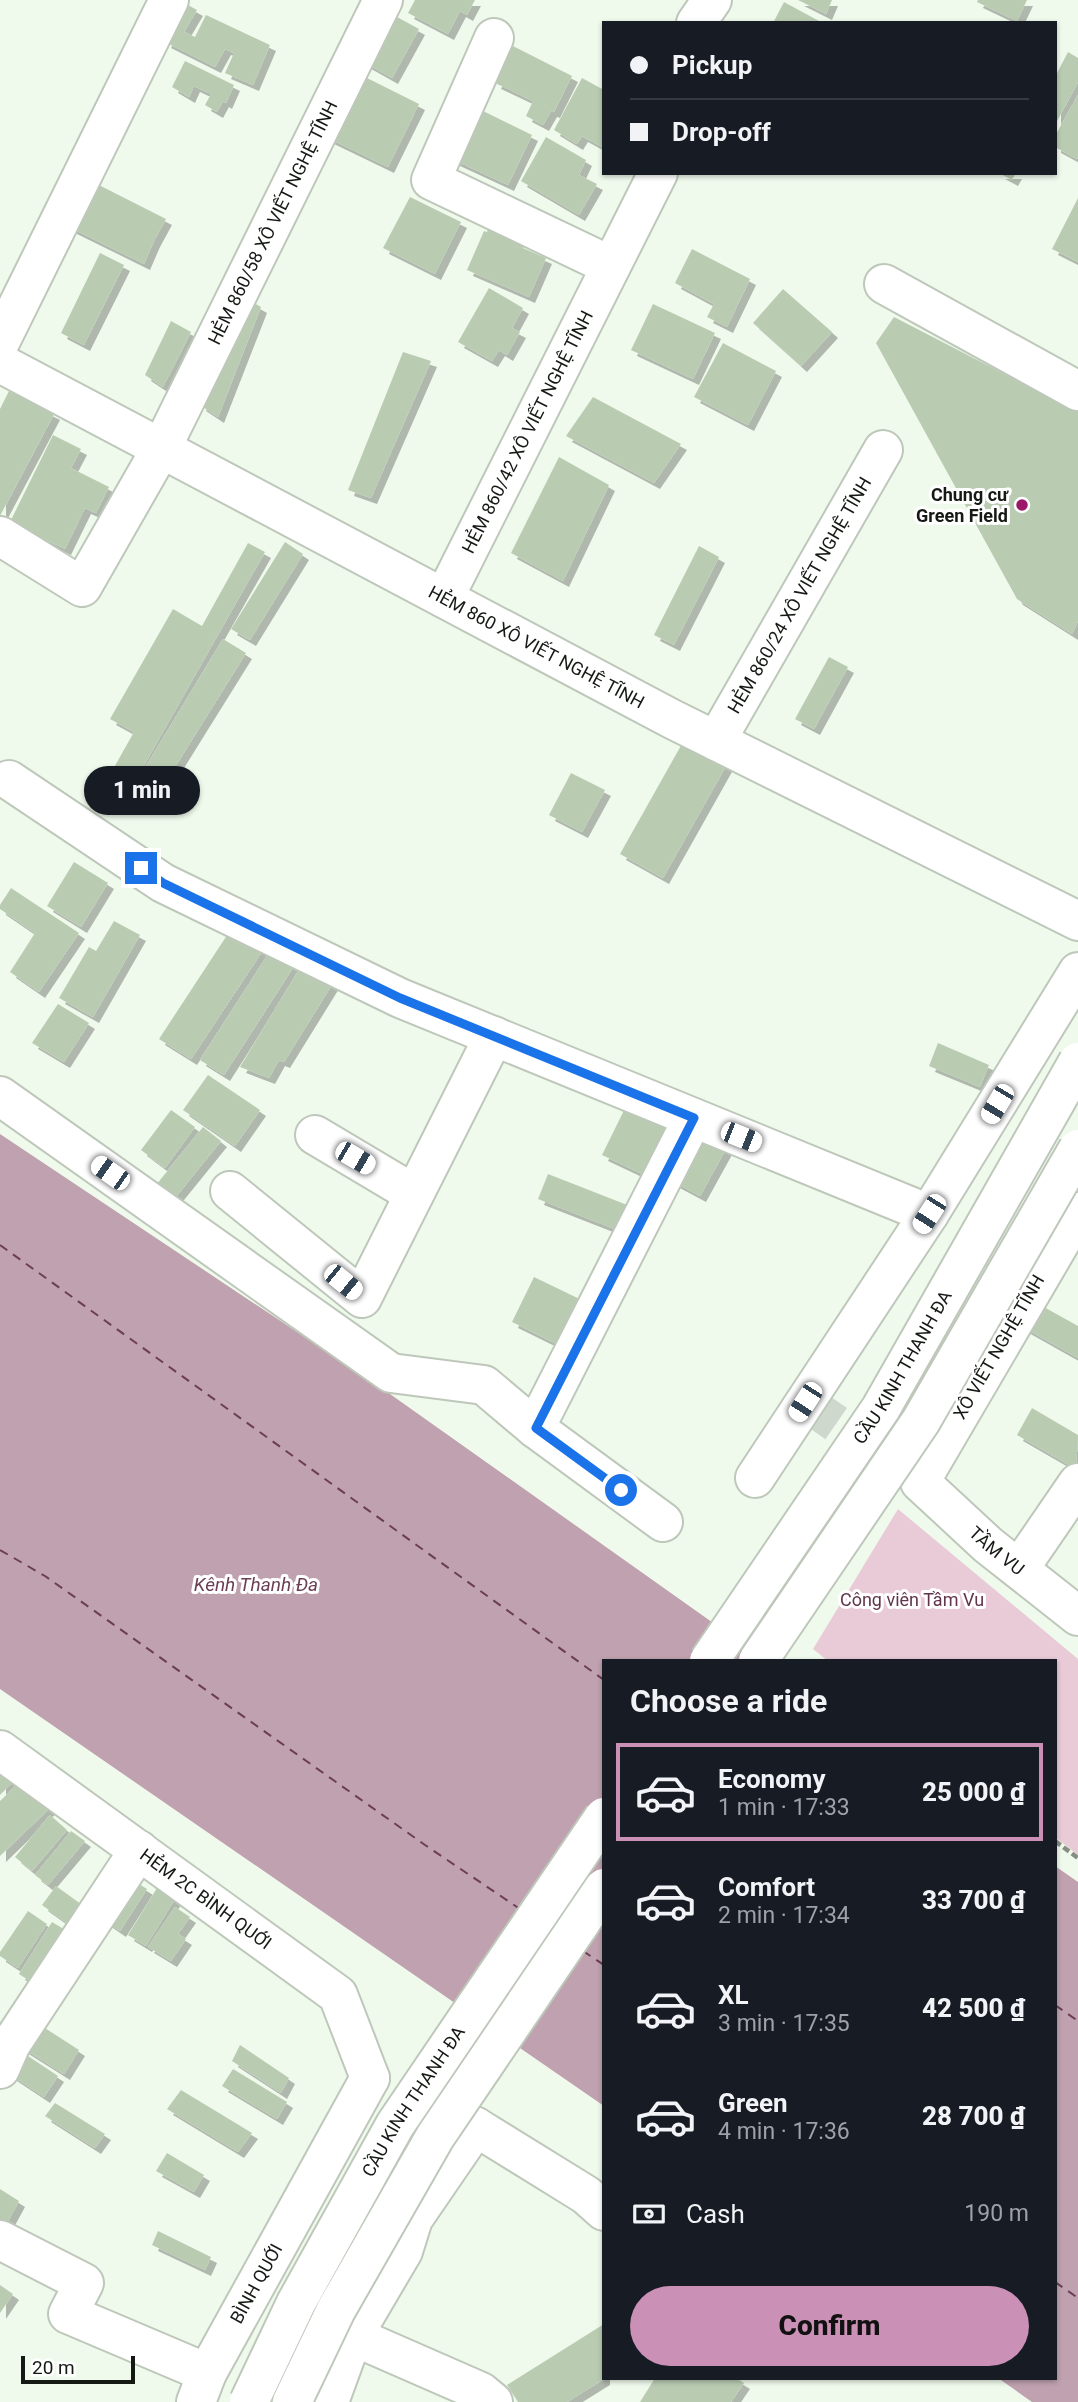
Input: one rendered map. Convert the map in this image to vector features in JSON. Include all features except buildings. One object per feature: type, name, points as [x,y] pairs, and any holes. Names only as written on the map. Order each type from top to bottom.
[{"type":"street","points":[[0,342],[169,0]]},
{"type":"street","name":"HẺM 860/58 XÔ VIẾT NGHỆ TĨNH","points":[[162,447],[383,0]]},
{"type":"street","points":[[697,21],[712,0]]},
{"type":"street","points":[[494,38],[431,180],[611,266]]},
{"type":"street","name":"HẺM 860/42 XÔ VIẾT NGHỆ TĨNH","points":[[444,598],[657,175]]},
{"type":"street","points":[[884,284],[1078,391]]},
{"type":"street","name":"HẺM 860 XÔ VIẾT NGHỆ TĨNH","points":[[0,363],[716,741],[1078,921]]},
{"type":"street","points":[[0,536],[82,587],[162,447]]},
{"type":"street","name":"HẺM 860/24 XÔ VIẾT NGHỆ TĨNH","points":[[716,741],[883,450]]},
{"type":"street","points":[[9,780],[163,883],[400,998],[929,1214]]},
{"type":"street","points":[[755,1478],[929,1214],[1078,972]]},
{"type":"street","points":[[230,1191],[362,1298],[494,1036]]},
{"type":"street","name":"CẦU KINH THANH ĐA","points":[[710,1659],[881,1408],[1078,1062]]},
{"type":"street","points":[[0,1096],[391,1373],[484,1385],[536,1428],[663,1522]]},
{"type":"street","points":[[536,1428],[694,1118]]},
{"type":"street","points":[[315,1135],[414,1194]]},
{"type":"street","points":[[759,1659],[921,1420],[1078,1149]]},
{"type":"street","name":"XÔ VIẾT NGHỆ TĨNH","points":[[920,1482],[1078,1212]]},
{"type":"street","name":"TẦM VU","points":[[920,1482],[988,1545],[1078,1616]]},
{"type":"street","points":[[1019,1569],[1078,1483]]},
{"type":"street","name":"HẺM 2C BÌNH QUỚI","points":[[0,1750],[338,1996],[370,2078]]},
{"type":"street","name":"CẦU KINH THANH ĐA","points":[[249,2402],[296,2303],[395,2125],[602,1819]]},
{"type":"street","points":[[0,2069],[10,2044],[139,1850]]},
{"type":"street","name":"CẦU KINH THANH ĐA","points":[[292,2402],[336,2310],[435,2137],[602,1891]]},
{"type":"street","points":[[370,2078],[476,2127],[586,2195],[602,2209]]},
{"type":"street","name":"BÌNH QUỚI","points":[[201,2387],[370,2078]]},
{"type":"street","points":[[329,2402],[353,2336],[403,2251],[412,2219],[476,2127]]},
{"type":"street","points":[[319,2167],[412,2219]]},
{"type":"street","points":[[0,2240],[84,2283],[68,2314],[201,2387]]},
{"type":"street","points":[[353,2336],[481,2392],[493,2402]]},
{"type":"path","points":[[1057,1842],[1078,1858]]},
{"type":"green space","name":"Công viên Tầm Vu","points":[[898,1509],[1078,1659],[1078,1855],[1057,1839],[1057,1659],[826,1659],[813,1649]]},
{"type":"water","name":"Kênh Thanh Đa","points":[[0,1134],[390,1394],[764,1659],[602,1659],[602,2105],[0,1689]]},
{"type":"water","points":[[1057,1867],[1078,1882],[1078,2402],[1032,2402],[1001,2380],[1057,2380]]},
{"type":"ferry route","points":[[0,1245],[602,1679]]},
{"type":"ferry route","points":[[0,1550],[45,1576],[425,1845],[520,1909]]},
{"type":"ferry route","points":[[583,1951],[602,1964]]},
{"type":"ferry route","points":[[1057,2006],[1078,2021]]},
{"type":"ferry route","points":[[1057,2283],[1078,2298]]},
{"type":"tunnel","points":[[805,1402],[887,1459]]},
{"type":"place","name":"Chung cư Green Field","points":[[1022,505]]},
{"type":"route","points":[[141,868],[163,883],[400,998],[694,1118],[536,1428],[621,1490]]}]
